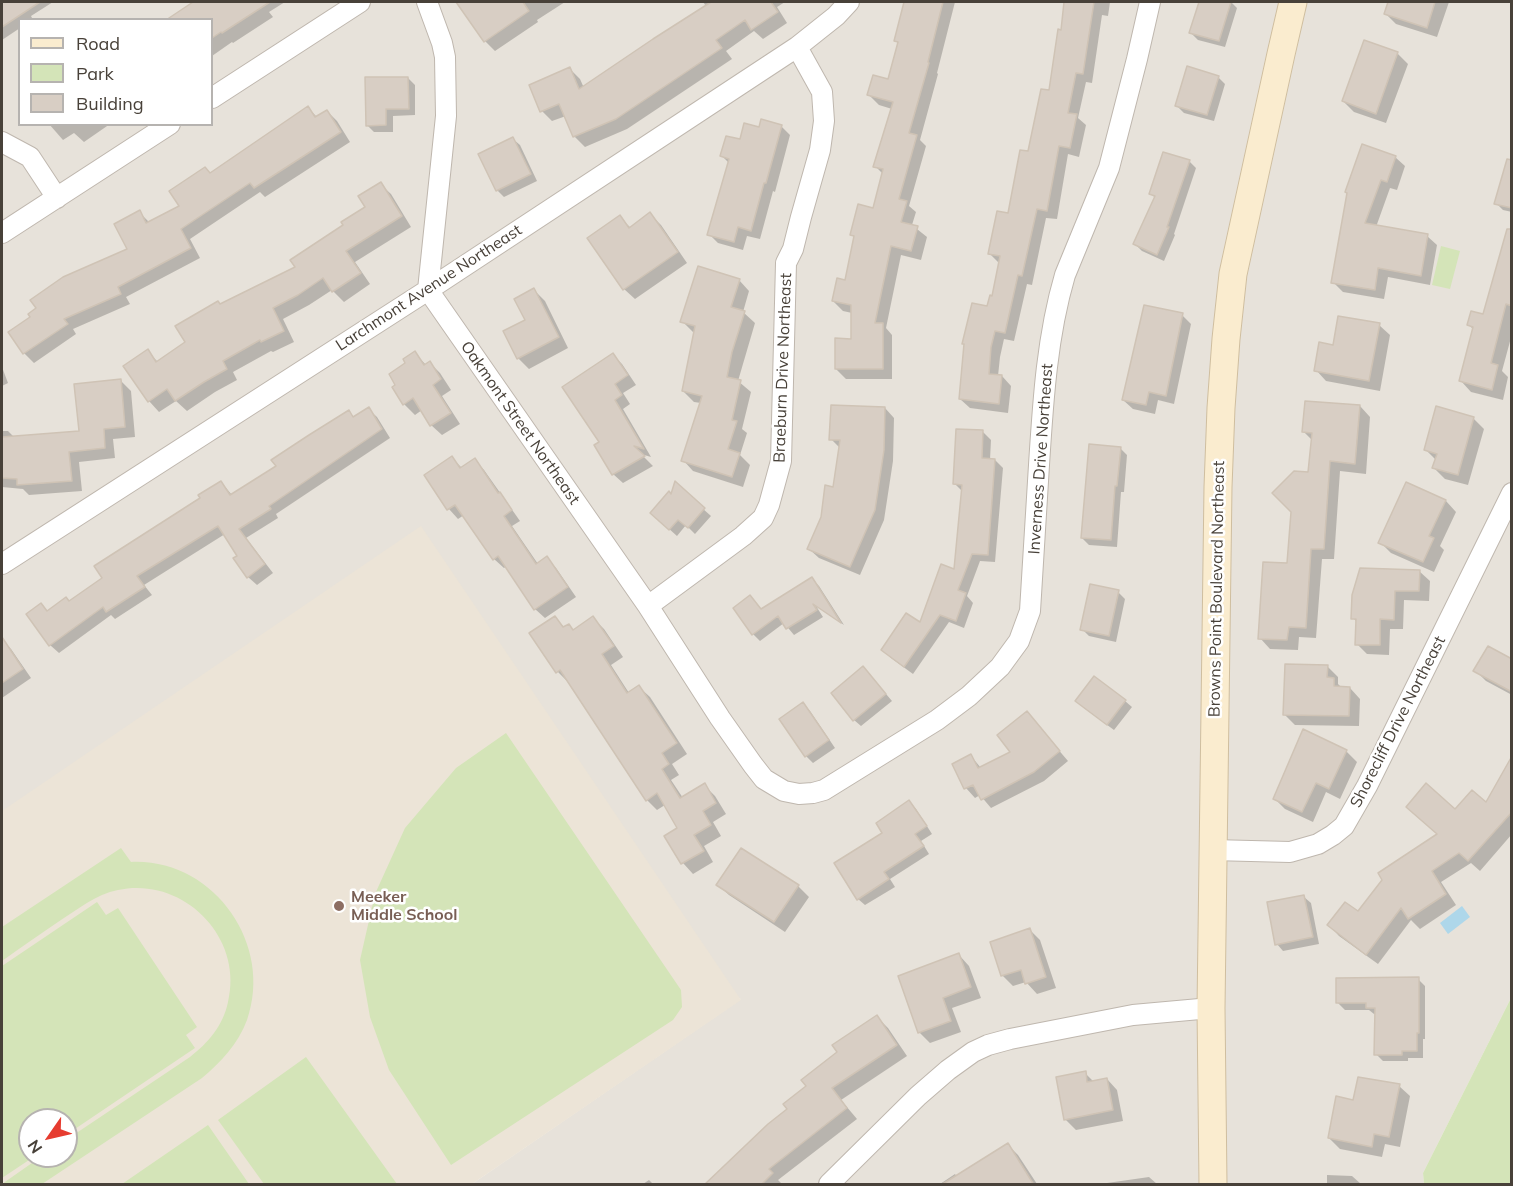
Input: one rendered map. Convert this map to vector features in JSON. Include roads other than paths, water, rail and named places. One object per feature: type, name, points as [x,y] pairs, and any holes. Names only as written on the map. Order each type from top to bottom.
[{"type":"street","points":[[213,97],[360,2]]},
{"type":"street","points":[[427,2],[445,57],[446,116],[428,290]]},
{"type":"street","name":"Larchmont Avenue Northeast","points":[[2,562],[428,290],[797,47],[836,16],[849,2]]},
{"type":"street","name":"Inverness Drive Northeast","points":[[784,791],[813,794],[824,790],[918,732],[969,696],[990,678],[1019,641],[1030,611],[1042,417],[1048,358],[1060,291],[1109,168],[1150,2]]},
{"type":"street","name":"Browns Point Boulevard Northeast","points":[[1213,1185],[1212,850],[1221,408],[1233,274],[1293,2]]},
{"type":"street","name":"Braeburn Drive Northeast","points":[[648,606],[743,536],[763,518],[776,484],[781,461],[786,263],[793,249],[820,150],[824,121],[822,92],[797,47]]},
{"type":"street","points":[[2,233],[167,126]]},
{"type":"street","points":[[2,142],[30,157],[57,198]]},
{"type":"street","name":"Oakmont Street Northeast","points":[[428,290],[648,606],[753,765],[764,778],[784,791]]},
{"type":"street","name":"Shorecliff Drive Northeast","points":[[1212,850],[1290,852],[1318,844],[1344,826],[1367,786],[1512,493]]},
{"type":"street","points":[[830,1185],[918,1096],[948,1070],[973,1052],[988,1045],[1133,1015],[1211,1008]]},
{"type":"water","points":[[1462,906],[1470,917],[1448,934],[1440,923]]},
{"type":"place","name":"Meeker Middle School","points":[[339,906]]}]
